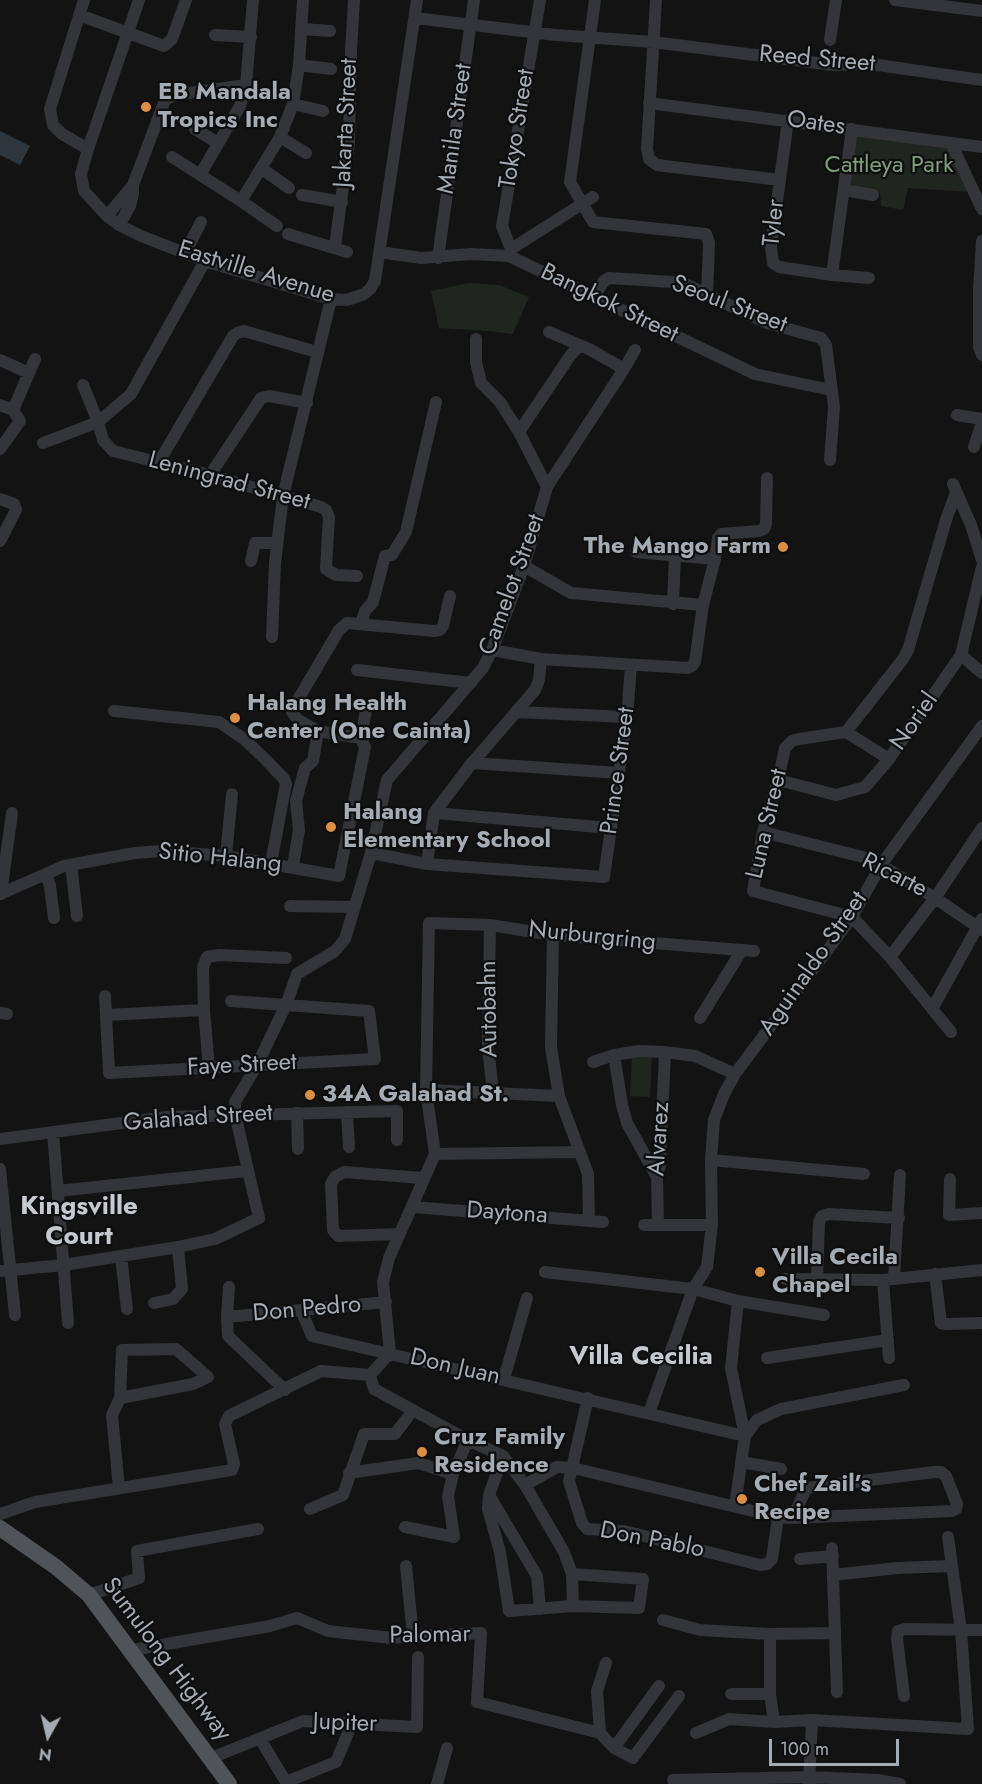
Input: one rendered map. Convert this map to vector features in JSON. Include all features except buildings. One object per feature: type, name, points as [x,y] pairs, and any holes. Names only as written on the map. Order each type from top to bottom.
[{"type":"main road","name":"Sumulong Highway","points":[[0,1528],[56,1567],[90,1595],[229,1784]]},
{"type":"street","points":[[84,0],[50,109],[53,125],[62,134],[88,148]]},
{"type":"street","name":"Eastville Avenue","points":[[139,0],[88,148],[81,174],[84,192],[119,225],[185,254],[331,299],[347,300],[358,297],[370,289],[375,281],[417,0]]},
{"type":"street","points":[[79,15],[161,46],[167,45],[172,39],[186,0]]},
{"type":"street","points":[[200,174],[240,106],[246,85],[253,0]]},
{"type":"street","points":[[241,201],[280,136],[293,104],[299,65],[303,0]]},
{"type":"street","name":"Jakarta Street","points":[[334,246],[349,142],[354,0]]},
{"type":"street","name":"Manila Street","points":[[438,258],[474,0]]},
{"type":"street","name":"Tokyo Street","points":[[510,252],[502,226],[540,0]]},
{"type":"street","points":[[595,0],[570,177],[573,188],[590,220],[595,223],[706,234],[709,243],[707,296]]},
{"type":"street","points":[[656,0],[646,149],[649,159],[657,165],[780,180]]},
{"type":"street","points":[[830,40],[836,0]]},
{"type":"street","points":[[895,0],[964,4],[982,11]]},
{"type":"street","points":[[415,18],[534,33],[653,42]]},
{"type":"street","points":[[302,29],[330,31]]},
{"type":"street","points":[[215,35],[251,37]]},
{"type":"street","name":"Reed Street","points":[[653,42],[833,65],[871,64],[982,80]]},
{"type":"street","points":[[299,65],[331,69]]},
{"type":"street","points":[[107,216],[133,185],[165,100],[175,95],[246,85]]},
{"type":"street","name":"Oates","points":[[649,103],[982,147]]},
{"type":"street","points":[[293,104],[323,111]]},
{"type":"street","name":"Tyler","points":[[788,120],[771,246],[773,263],[779,267],[869,278]]},
{"type":"street","points":[[195,129],[218,142]]},
{"type":"street","points":[[832,275],[852,129]]},
{"type":"street","points":[[280,136],[306,153]]},
{"type":"street","points":[[951,142],[982,209]]},
{"type":"street","points":[[172,157],[277,226]]},
{"type":"street","points":[[261,168],[289,188]]},
{"type":"street","points":[[119,225],[130,206],[133,185]]},
{"type":"street","points":[[844,190],[873,195]]},
{"type":"street","points":[[302,195],[342,202]]},
{"type":"street","points":[[510,252],[593,197]]},
{"type":"street","points":[[185,254],[201,222]]},
{"type":"street","points":[[288,234],[334,246],[347,252]]},
{"type":"street","points":[[982,242],[980,347],[982,354]]},
{"type":"street","name":"Bangkok Street","points":[[380,252],[421,258],[510,252],[593,297],[755,374],[831,390]]},
{"type":"street","points":[[43,443],[98,422],[131,394],[205,261]]},
{"type":"street","name":"Seoul Street","points":[[593,297],[604,281],[613,278],[673,282],[686,285],[767,323],[821,338],[826,345],[834,407],[830,460]]},
{"type":"street","points":[[272,637],[277,543],[283,496],[331,299]]},
{"type":"street","points":[[159,462],[233,336],[237,333],[244,331],[317,352]]},
{"type":"street","points":[[549,332],[624,369]]},
{"type":"street","points":[[476,339],[477,372],[481,383],[500,402],[519,432],[547,487]]},
{"type":"street","points":[[519,432],[579,346]]},
{"type":"street","name":"Camelot Street","points":[[234,1114],[235,1102],[257,1065],[286,1005],[297,974],[335,951],[345,939],[371,853],[387,780],[483,668],[524,566],[547,487],[635,350]]},
{"type":"street","points":[[16,415],[35,359]]},
{"type":"street","points":[[0,360],[29,374]]},
{"type":"street","name":"Leningrad Street","points":[[83,385],[103,440],[113,451],[210,475],[326,510],[329,517],[326,569],[336,575],[357,576]]},
{"type":"street","points":[[210,475],[261,398],[269,396],[307,403]]},
{"type":"street","points":[[361,624],[365,611],[373,602],[385,556],[392,555],[406,532],[436,402]]},
{"type":"street","points":[[0,405],[16,415],[20,422],[0,448]]},
{"type":"street","points":[[957,415],[982,421],[974,447]]},
{"type":"street","points":[[492,650],[541,659],[688,668],[695,662],[703,605],[711,580],[718,538],[721,534],[764,529],[767,478]]},
{"type":"street","points":[[889,759],[846,732],[908,650],[955,488],[971,525],[982,560]]},
{"type":"street","points":[[0,499],[16,507],[0,541]]},
{"type":"street","points":[[251,561],[255,543],[277,543]]},
{"type":"street","points":[[636,552],[715,559]]},
{"type":"street","points":[[673,604],[675,556]]},
{"type":"street","points":[[524,566],[571,593],[703,605]]},
{"type":"street","name":"Noriel","points":[[778,780],[836,795],[865,787],[889,759],[961,655],[978,604],[982,567]]},
{"type":"street","points":[[366,710],[361,738],[318,731],[293,716],[292,708],[342,626],[347,623],[440,630],[450,596]]},
{"type":"street","points":[[961,655],[982,673]]},
{"type":"street","points":[[371,853],[427,864],[434,813],[472,763],[535,690],[541,659]]},
{"type":"street","name":"Prince Street","points":[[427,864],[604,877],[627,717],[631,665]]},
{"type":"street","points":[[357,670],[471,683]]},
{"type":"street","points":[[114,711],[219,722],[244,739],[265,759],[286,784],[271,863]]},
{"type":"street","points":[[517,712],[627,717]]},
{"type":"street","name":"Aguinaldo Street","points":[[649,1413],[693,1290],[707,1267],[711,1225],[711,1160],[714,1120],[724,1094],[735,1074],[852,917],[881,865],[982,726]]},
{"type":"street","points":[[293,866],[299,831],[296,801],[305,768],[313,761],[318,731]]},
{"type":"street","name":"Luna Street","points":[[846,732],[792,741],[785,748],[763,832],[753,891],[852,917]]},
{"type":"street","name":"Sitio Halang","points":[[1,894],[71,864],[161,851],[226,856],[293,866],[339,876],[365,747],[361,738]]},
{"type":"street","points":[[472,763],[619,773]]},
{"type":"street","points":[[226,856],[232,794]]},
{"type":"street","points":[[1,894],[12,813]]},
{"type":"street","points":[[434,813],[611,828]]},
{"type":"street","points":[[890,957],[935,898],[982,828]]},
{"type":"street","name":"Ricarte","points":[[763,832],[863,858],[881,865],[980,926]]},
{"type":"street","points":[[71,864],[77,916]]},
{"type":"street","points":[[46,874],[54,918]]},
{"type":"street","points":[[290,906],[353,907]]},
{"type":"street","points":[[852,917],[890,957],[951,1032]]},
{"type":"street","name":"Nurburgring","points":[[426,1090],[429,923],[489,925],[553,935],[748,950],[700,1018]]},
{"type":"street","name":"Autobahn","points":[[489,925],[488,1047],[494,1093]]},
{"type":"street","points":[[932,1010],[980,926]]},
{"type":"street","points":[[553,935],[551,1047],[559,1096],[588,1174],[589,1221]]},
{"type":"street","points":[[209,1068],[203,966],[207,957],[219,955],[286,958]]},
{"type":"street","points":[[105,996],[106,1015],[204,1010]]},
{"type":"street","points":[[231,1001],[286,1005]]},
{"type":"street","name":"Faye Street","points":[[106,1015],[109,1073],[375,1059],[369,1011],[286,1005]]},
{"type":"street","points":[[593,1062],[614,1055],[639,1051],[665,1052],[694,1056],[735,1074]]},
{"type":"street","name":"Alvarez","points":[[658,1225],[657,1177],[660,1165],[665,1052]]},
{"type":"street","points":[[614,1055],[621,1105],[627,1123],[657,1177]]},
{"type":"street","points":[[301,1310],[312,1336],[390,1353],[383,1282],[389,1258],[435,1154],[426,1090],[559,1096]]},
{"type":"street","name":"Galahad Street","points":[[0,1138],[167,1117],[397,1111],[397,1140]]},
{"type":"street","points":[[347,1112],[349,1147]]},
{"type":"street","points":[[297,1113],[298,1149]]},
{"type":"street","points":[[5,1271],[64,1265],[178,1247],[215,1239],[258,1218],[234,1114]]},
{"type":"street","points":[[54,1132],[68,1323]]},
{"type":"street","points":[[435,1154],[579,1152]]},
{"type":"street","points":[[711,1160],[864,1174]]},
{"type":"street","points":[[0,1169],[5,1271],[15,1315]]},
{"type":"street","points":[[58,1191],[246,1171]]},
{"type":"street","points":[[400,1234],[338,1236],[333,1230],[331,1184],[335,1177],[344,1172],[423,1178]]},
{"type":"street","points":[[889,1358],[888,1279],[899,1218],[900,1175]]},
{"type":"street","points":[[950,1179],[949,1215],[982,1213]]},
{"type":"street","name":"Daytona","points":[[412,1207],[603,1222]]},
{"type":"street","points":[[817,1279],[819,1222],[822,1216],[829,1214],[899,1218]]},
{"type":"street","points":[[644,1225],[711,1225]]},
{"type":"street","points":[[154,1303],[172,1299],[182,1288],[178,1247]]},
{"type":"street","points":[[121,1256],[127,1309]]},
{"type":"street","points":[[784,1279],[888,1279],[982,1270]]},
{"type":"street","points":[[545,1272],[693,1290],[738,1301],[825,1315]]},
{"type":"street","points":[[934,1274],[941,1323],[982,1323]]},
{"type":"street","points":[[229,1287],[228,1336],[285,1390]]},
{"type":"street","points":[[504,1379],[527,1299]]},
{"type":"street","points":[[735,1506],[745,1436],[732,1368],[738,1301]]},
{"type":"street","name":"Don Pedro","points":[[227,1317],[386,1302]]},
{"type":"street","points":[[766,1358],[888,1340]]},
{"type":"street","points":[[119,1488],[112,1415],[113,1408],[120,1398],[122,1350],[176,1349],[208,1377],[194,1384],[120,1398]]},
{"type":"street","name":"Don Juan","points":[[370,1375],[390,1353],[745,1436]]},
{"type":"street","points":[[0,1514],[35,1502],[232,1470],[234,1464],[225,1424],[229,1416],[321,1371],[370,1375],[374,1389],[468,1440],[503,1456],[525,1485],[564,1552],[572,1574],[573,1606]]},
{"type":"street","points":[[745,1436],[757,1420],[781,1409],[904,1385]]},
{"type":"street","name":"Don Pablo","points":[[588,1398],[569,1481],[582,1522],[587,1529],[630,1533],[760,1565],[772,1559],[778,1517]]},
{"type":"street","points":[[310,1509],[343,1496],[364,1434],[395,1434],[413,1410]]},
{"type":"street","points":[[405,1527],[454,1537],[448,1496],[453,1474],[468,1440]]},
{"type":"street","points":[[503,1456],[489,1495],[488,1509],[500,1551],[509,1611],[573,1606],[639,1608],[643,1579],[633,1576],[572,1574]]},
{"type":"street","points":[[741,1462],[781,1469]]},
{"type":"street","points":[[349,1473],[418,1463],[453,1474]]},
{"type":"street","points":[[525,1485],[556,1467],[573,1468],[778,1517],[794,1518],[952,1511],[956,1509],[957,1504],[946,1476],[941,1472],[934,1472],[806,1488],[794,1518]]},
{"type":"street","points":[[489,1495],[537,1576],[540,1609]]},
{"type":"street","points":[[90,1595],[139,1578],[137,1551],[258,1529]]},
{"type":"street","points":[[696,1734],[729,1719],[774,1722],[812,1720],[968,1729],[961,1630],[948,1537]]},
{"type":"street","points":[[800,1559],[832,1552],[837,1692]]},
{"type":"street","points":[[406,1566],[413,1635]]},
{"type":"street","points":[[834,1575],[897,1568],[951,1566]]},
{"type":"street","name":"Palomar","points":[[132,1650],[270,1626],[297,1618],[328,1630],[392,1638],[413,1635],[481,1633],[477,1702],[600,1733]]},
{"type":"street","points":[[663,1620],[700,1630],[770,1634],[835,1633]]},
{"type":"street","points":[[904,1696],[898,1631],[905,1629],[982,1630]]},
{"type":"street","points":[[770,1634],[770,1694],[774,1722]]},
{"type":"street","name":"Jupiter","points":[[210,1758],[303,1721],[417,1727],[418,1657]]},
{"type":"street","points":[[606,1663],[597,1691],[600,1733],[614,1748],[633,1758],[679,1696]]},
{"type":"street","points":[[614,1748],[658,1686]]},
{"type":"street","points":[[731,1694],[770,1694]]},
{"type":"street","points":[[809,1781],[812,1720]]},
{"type":"street","points":[[260,1739],[286,1782],[336,1762],[352,1723]]},
{"type":"street","points":[[437,1784],[447,1748]]},
{"type":"street","points":[[673,1780],[878,1780],[900,1784]]},
{"type":"green space","name":"Cattleya Park","points":[[854,132],[947,146],[969,192],[908,188],[903,210],[881,206],[880,193],[846,188]]},
{"type":"green space","points":[[469,283],[499,285],[529,297],[513,334],[439,328],[431,291]]},
{"type":"green space","points":[[632,1055],[652,1056],[650,1097],[630,1096]]},
{"type":"shaded area","points":[[0,131],[30,146],[20,165],[0,155]]},
{"type":"place","name":"EB Mandala Tropics Inc","points":[[146,107]]},
{"type":"place","name":"The Mango Farm","points":[[783,547]]},
{"type":"place","name":"Halang Health Center (One Cainta)","points":[[235,718]]},
{"type":"place","name":"Halang Elementary School","points":[[331,827]]},
{"type":"place","name":"34A Galahad St.","points":[[310,1095]]},
{"type":"place","name":"Villa Cecila Chapel","points":[[760,1272]]},
{"type":"place","name":"Cruz Family Residence","points":[[422,1452]]},
{"type":"place","name":"Chef Zail’s Recipe","points":[[742,1499]]},
{"type":"district","name":"Kingsville Court","points":[[79,1223]]},
{"type":"district","name":"Villa Cecilia","points":[[641,1358]]}]
